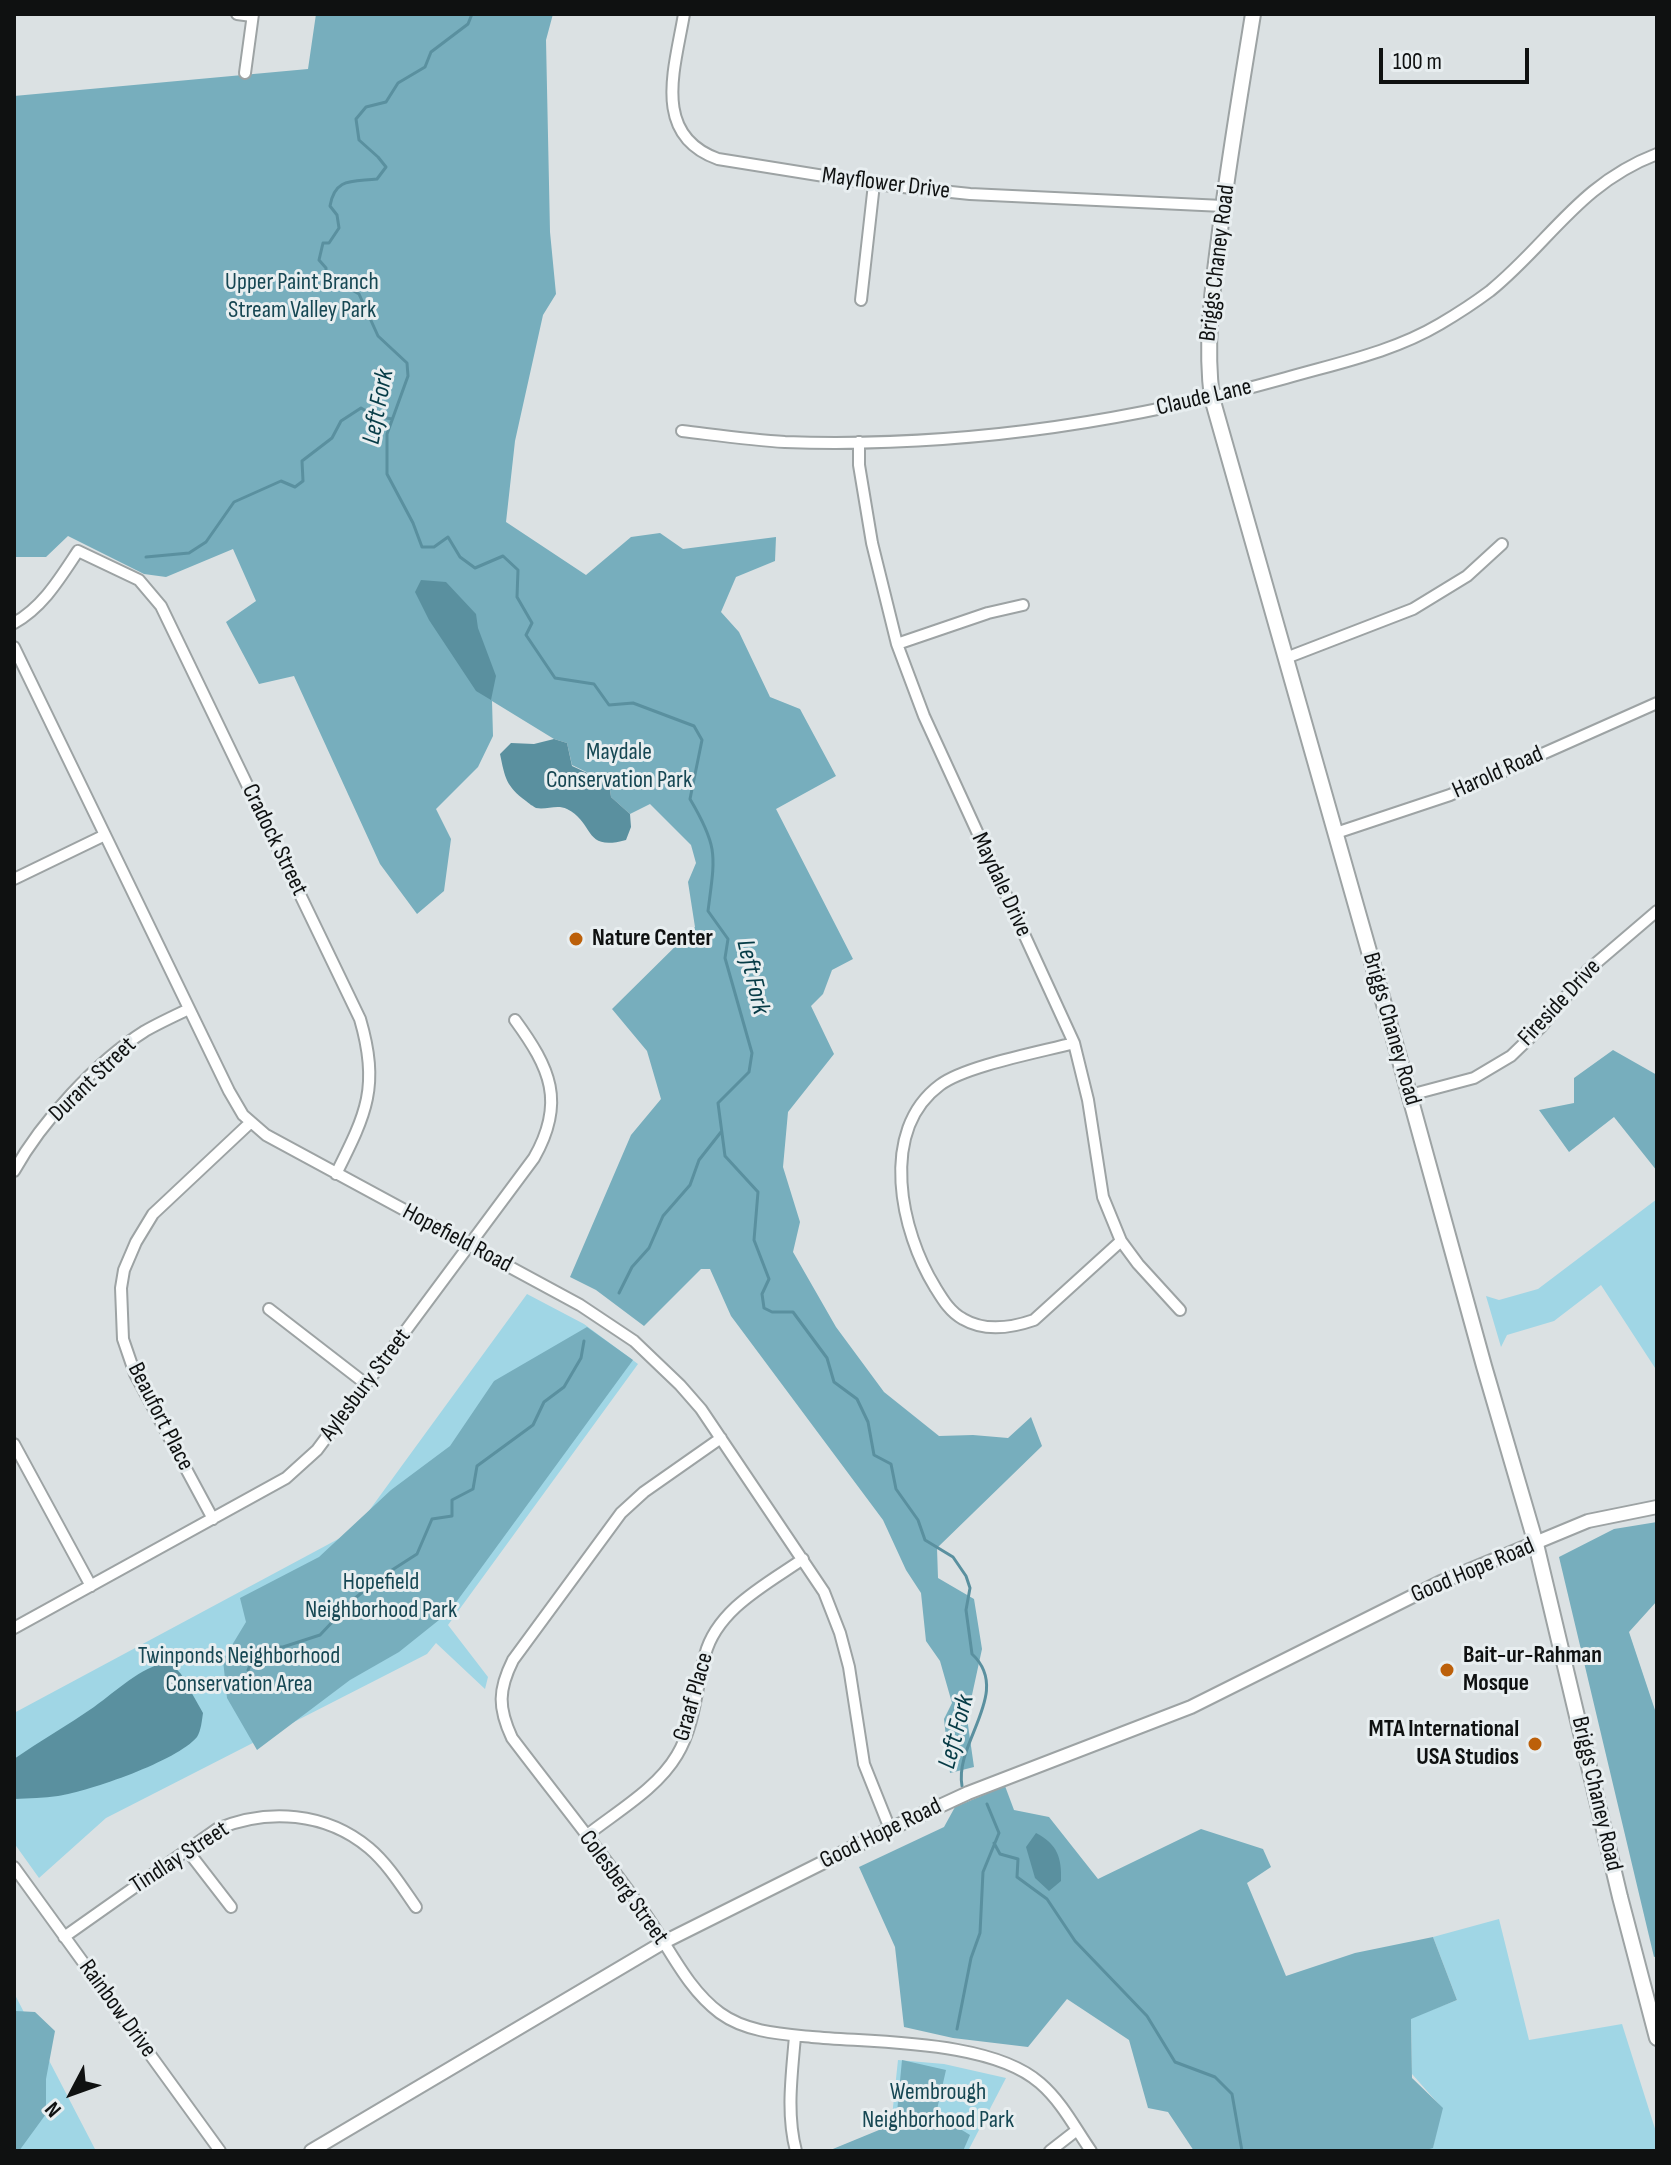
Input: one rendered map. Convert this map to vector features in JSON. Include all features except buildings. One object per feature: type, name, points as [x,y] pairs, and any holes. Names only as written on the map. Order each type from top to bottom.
[{"type":"main road","name":"Briggs Chaney Road","points":[[1253,14],[1208,325],[1207,360],[1212,398],[1536,1544],[1657,2038]]},
{"type":"street","points":[[237,14],[252,15],[245,73]]},
{"type":"street","name":"Mayflower Drive","points":[[684,14],[671,106],[676,123],[703,154],[874,184],[970,194],[1223,206]]},
{"type":"street","name":"Claude Lane","points":[[682,431],[783,442],[973,438],[1037,432],[1212,398],[1390,348],[1435,327],[1492,289],[1596,187],[1657,154]]},
{"type":"street","points":[[861,300],[874,184]]},
{"type":"street","name":"Maydale Drive","points":[[859,442],[859,465],[872,543],[897,644],[924,716],[1074,1043],[1088,1100],[1103,1197],[1121,1241],[1180,1310]]},
{"type":"street","points":[[1286,658],[1413,609],[1467,576],[1502,544]]},
{"type":"street","name":"Cradock Street","points":[[14,623],[26,617],[56,585],[78,551],[139,580],[161,606],[360,1019],[369,1048],[369,1096],[363,1121],[336,1174]]},
{"type":"street","points":[[897,644],[988,613],[1023,605]]},
{"type":"street","name":"Hopefield Road","points":[[14,647],[243,1115],[266,1135],[580,1305],[634,1341],[680,1385],[721,1438],[824,1592],[849,1667],[864,1764],[890,1829]]},
{"type":"street","name":"Harold Road","points":[[1336,833],[1450,795],[1657,703]]},
{"type":"street","points":[[14,879],[105,835]]},
{"type":"street","name":"Fireside Drive","points":[[1410,1095],[1474,1078],[1511,1056],[1541,1027],[1588,970],[1657,911]]},
{"type":"street","name":"Durant Street","points":[[14,1171],[27,1148],[60,1107],[120,1049],[146,1030],[189,1009]]},
{"type":"street","name":"Aylesbury Street","points":[[14,1628],[286,1478],[317,1450],[545,1139],[552,1095],[548,1071],[538,1051],[515,1020]]},
{"type":"street","points":[[1074,1043],[959,1074],[925,1099],[912,1116],[902,1150],[903,1191],[909,1228],[924,1269],[947,1306],[962,1319],[993,1328],[1034,1320],[1121,1241]]},
{"type":"street","name":"Beaufort Place","points":[[213,1519],[135,1374],[123,1339],[121,1288],[124,1270],[136,1242],[153,1214],[251,1122]]},
{"type":"street","points":[[269,1309],[366,1384]]},
{"type":"street","name":"Colesberg Street","points":[[721,1438],[644,1492],[621,1513],[513,1660],[503,1681],[503,1719],[512,1738],[664,1942],[697,1993],[721,2014],[752,2029],[795,2036],[953,2049],[991,2056],[1040,2082],[1060,2104],[1091,2151]]},
{"type":"street","points":[[14,1444],[91,1586]]},
{"type":"street","name":"Good Hope Road","points":[[311,2151],[664,1942],[890,1829],[968,1793],[1191,1707],[1441,1582],[1588,1521],[1657,1507]]},
{"type":"street","name":"Graaf Place","points":[[586,1836],[650,1786],[678,1754],[690,1721],[705,1654],[719,1626],[740,1603],[803,1559]]},
{"type":"street","name":"Tindlay Street","points":[[64,1937],[217,1829],[237,1820],[274,1815],[310,1818],[343,1831],[370,1849],[416,1907]]},
{"type":"street","points":[[187,1850],[231,1907]]},
{"type":"street","name":"Rainbow Drive","points":[[14,1867],[220,2151]]},
{"type":"street","points":[[795,2036],[790,2106],[791,2133],[796,2151]]},
{"type":"street","points":[[1050,2151],[1077,2130]]},
{"type":"green space","points":[[316,14],[553,14],[546,40],[550,232],[556,294],[543,315],[515,441],[506,522],[586,575],[631,537],[660,533],[683,549],[776,537],[775,561],[736,577],[721,612],[739,632],[770,697],[800,709],[836,776],[776,809],[853,959],[832,970],[823,994],[811,1006],[834,1054],[788,1112],[783,1167],[800,1222],[793,1252],[836,1327],[884,1392],[939,1436],[1008,1438],[1031,1417],[1042,1446],[937,1548],[938,1578],[974,1599],[982,1649],[967,1718],[974,1767],[950,1773],[944,1719],[952,1703],[940,1661],[926,1641],[921,1593],[906,1570],[883,1520],[731,1316],[710,1269],[701,1269],[644,1326],[596,1290],[570,1277],[631,1135],[661,1099],[647,1051],[612,1009],[695,927],[688,882],[696,863],[691,845],[650,804],[630,814],[611,797],[609,783],[572,765],[567,743],[554,739],[492,701],[493,736],[478,767],[436,809],[451,839],[444,891],[417,914],[380,864],[294,676],[259,684],[226,622],[256,601],[233,549],[166,577],[144,574],[68,536],[46,557],[14,557],[14,96],[308,69]]},
{"type":"green space","points":[[1613,1050],[1657,1075],[1657,1171],[1614,1117],[1569,1152],[1539,1110],[1574,1103],[1574,1078]]},
{"type":"green space","points":[[1657,1199],[1657,1371],[1601,1285],[1554,1321],[1507,1335],[1501,1347],[1486,1296],[1499,1300],[1538,1289]]},
{"type":"green space","name":"Twinponds Neighborhood Conservation Area","points":[[527,1294],[584,1324],[638,1364],[448,1625],[488,1677],[485,1689],[436,1643],[427,1654],[106,1818],[39,1878],[14,1843],[14,1713],[355,1530]]},
{"type":"green space","name":"Hopefield Neighborhood Park","points":[[587,1327],[633,1360],[449,1612],[399,1652],[350,1680],[257,1750],[227,1698],[223,1660],[246,1622],[240,1598],[319,1557],[391,1490],[450,1446],[494,1381]]},
{"type":"green space","points":[[1657,1522],[1657,1601],[1629,1632],[1657,1716],[1657,1956],[1654,1957],[1559,1557],[1614,1529]]},
{"type":"green space","points":[[1005,1786],[1014,1810],[1049,1817],[1098,1879],[1201,1829],[1263,1849],[1271,1867],[1247,1883],[1286,1976],[1355,1953],[1433,1937],[1457,2000],[1411,2019],[1412,2078],[1443,2108],[1433,2148],[1422,2151],[1194,2151],[1168,2112],[1148,2108],[1129,2040],[1067,1999],[1028,2047],[953,2038],[904,2027],[895,1947],[859,1867],[944,1827],[955,1807]]},
{"type":"green space","points":[[1499,1919],[1529,2040],[1622,2024],[1657,2135],[1657,2151],[1422,2151],[1433,2147],[1442,2108],[1412,2074],[1411,2018],[1457,2000],[1433,1937]]},
{"type":"green space","points":[[14,1993],[96,2151],[14,2151]]},
{"type":"green space","points":[[14,2008],[16,2011],[35,2012],[55,2031],[46,2079],[46,2114],[19,2151],[14,2151]]},
{"type":"green space","name":"Wembrough Neighborhood Park","points":[[898,2060],[944,2064],[1006,2078],[968,2151],[829,2151],[891,2126]]},
{"type":"green space","points":[[902,2060],[946,2070],[936,2114],[970,2135],[963,2151],[828,2151],[896,2123]]},
{"type":"shaded area","points":[[421,580],[446,582],[476,614],[496,676],[491,700],[476,691],[429,620],[415,592]]},
{"type":"shaded area","points":[[554,739],[567,743],[572,766],[609,783],[611,797],[630,814],[631,827],[626,840],[612,843],[596,839],[582,821],[567,809],[536,808],[510,786],[500,754],[511,743],[534,744]]},
{"type":"shaded area","points":[[169,1661],[181,1674],[203,1713],[197,1737],[187,1746],[153,1765],[90,1788],[58,1796],[14,1799],[14,1759],[138,1674]]},
{"type":"shaded area","points":[[1036,1833],[1049,1842],[1059,1858],[1061,1881],[1049,1891],[1035,1878],[1026,1847]]},
{"type":"waterway","name":"Left Fork","points":[[472,14],[468,24],[431,52],[425,67],[398,83],[386,102],[366,107],[356,119],[359,140],[386,167],[377,179],[353,181],[336,190],[330,206],[337,215],[339,228],[329,243],[323,243],[319,260],[326,268],[326,279],[333,279],[359,294],[378,336],[407,363],[408,376],[387,434],[387,474],[422,547],[434,547],[448,537],[460,557],[475,568],[503,556],[518,570],[517,597],[532,623],[526,635],[555,678],[594,684],[609,705],[633,703],[694,726],[702,740],[690,799],[710,841],[713,864],[708,911],[728,939],[725,958],[752,1053],[749,1072],[718,1103],[725,1156],[758,1192],[754,1240],[769,1279],[762,1294],[764,1308],[772,1312],[793,1312],[827,1358],[834,1382],[857,1399],[868,1422],[874,1455],[891,1464],[896,1489],[918,1520],[925,1540],[953,1557],[966,1576],[970,1588],[966,1610],[972,1654],[983,1669],[987,1684],[985,1701],[966,1752],[962,1786]]},
{"type":"waterway","points":[[146,557],[189,553],[206,542],[234,502],[281,481],[295,487],[303,481],[302,461],[332,438],[341,421],[361,408],[375,416],[392,419]]},
{"type":"waterway","points":[[619,1293],[632,1267],[649,1248],[663,1216],[690,1185],[699,1160],[721,1132]]},
{"type":"waterway","points":[[248,1670],[258,1647],[283,1647],[320,1635],[378,1579],[417,1554],[432,1519],[452,1516],[452,1500],[473,1489],[477,1466],[533,1425],[544,1402],[564,1387],[581,1358],[584,1341]]},
{"type":"waterway","name":"Left Fork","points":[[957,2029],[971,1958],[980,1933],[983,1872],[999,1833],[987,1804]]},
{"type":"waterway","points":[[994,1843],[1000,1854],[1018,1859],[1017,1877],[1047,1899],[1075,1941],[1147,2016],[1175,2062],[1215,2077],[1232,2094],[1242,2151]]},
{"type":"place","name":"Nature Center","points":[[576,939]]},
{"type":"place","name":"Bait-ur-Rahman Mosque","points":[[1447,1670]]},
{"type":"place","name":"MTA International USA Studios","points":[[1535,1744]]},
{"type":"park label","name":"Upper Paint Branch Stream Valley Park","points":[[302,297]]},
{"type":"park label","name":"Maydale Conservation Park","points":[[619,767]]}]
